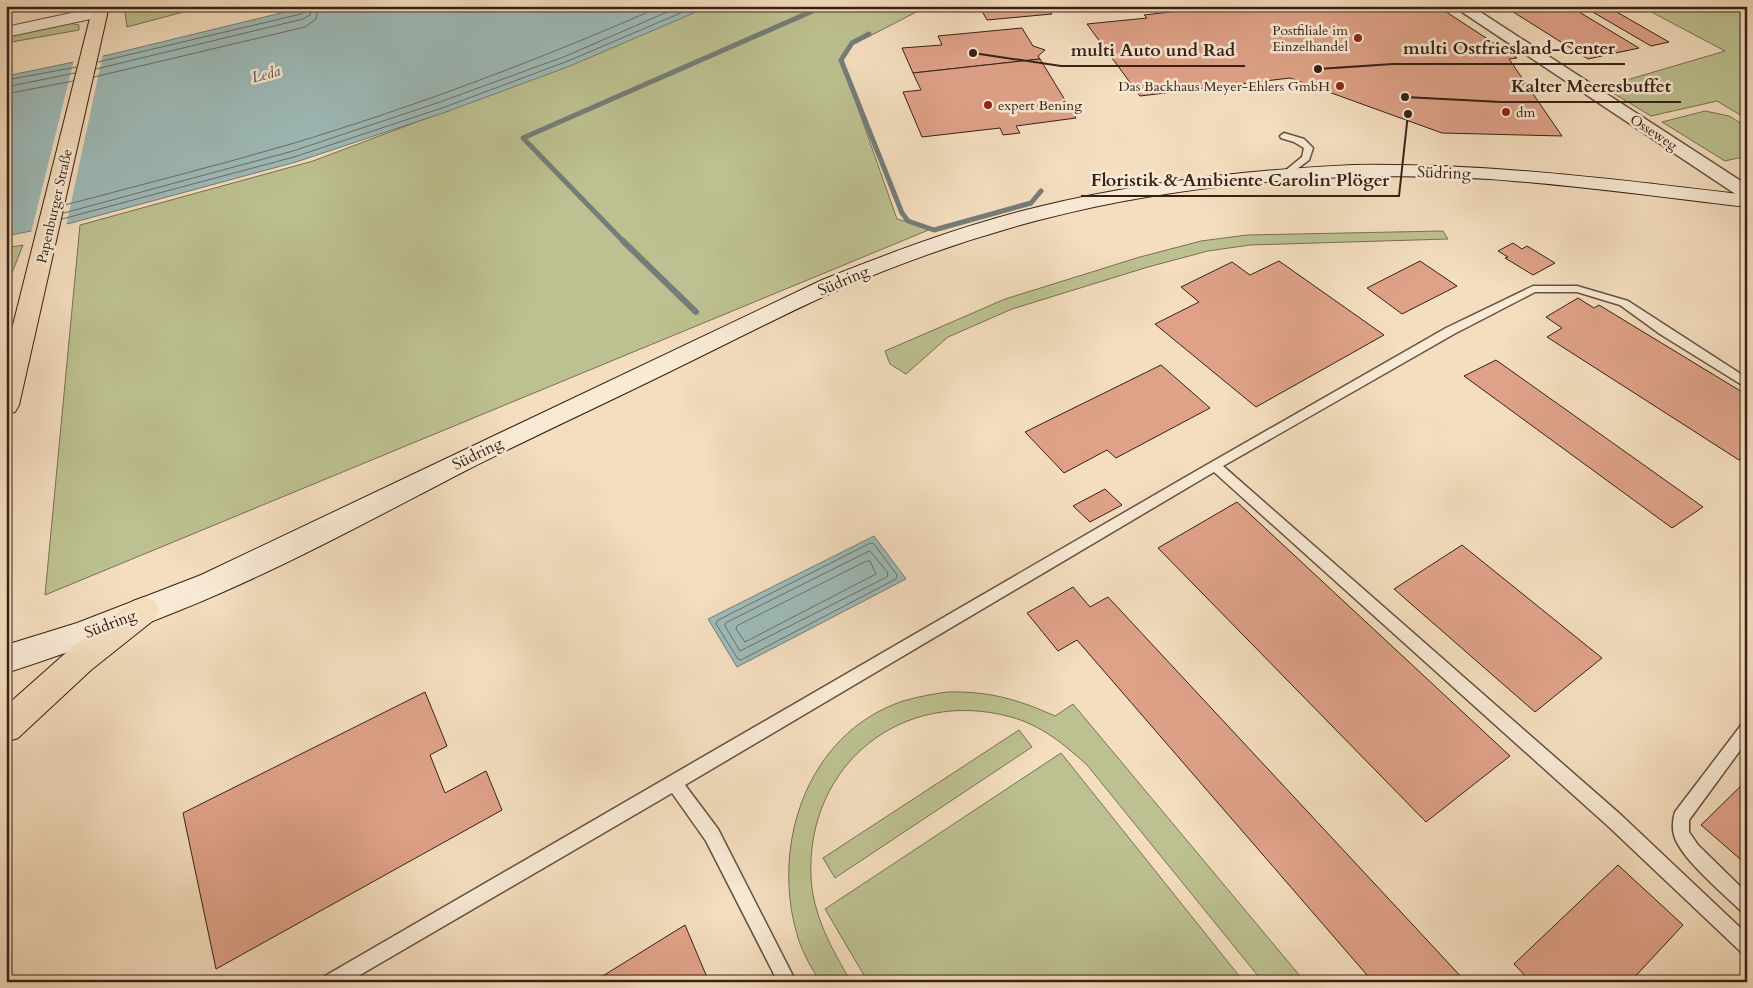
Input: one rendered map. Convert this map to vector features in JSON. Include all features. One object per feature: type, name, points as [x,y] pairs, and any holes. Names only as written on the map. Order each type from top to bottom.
[{"type":"main road","points":[[6,32],[99,15]]},
{"type":"main road","name":"Papenburger Straße","points":[[6,405],[99,15]]},
{"type":"main road","name":"Südring","points":[[6,659],[80,635],[211,584],[292,546],[464,460],[830,285],[892,260],[960,236],[1026,216],[1094,201],[1220,181],[1285,175],[1376,171],[1486,173],[1558,179],[1747,202]]},
{"type":"main road","points":[[6,727],[80,660],[144,610]]},
{"type":"street","name":"Osseweg","points":[[1460,6],[1747,193]]},
{"type":"lane","points":[[1284,136],[1300,140],[1309,148],[1306,158],[1285,175]]},
{"type":"lane","points":[[330,982],[1215,466],[1450,331],[1532,289],[1577,289],[1624,303],[1747,384]]},
{"type":"lane","points":[[1215,466],[1615,821],[1747,946]]},
{"type":"lane","points":[[1747,729],[1681,818],[1681,834],[1692,851],[1747,905]]},
{"type":"lane","points":[[674,783],[712,835],[787,982]]},
{"type":"green space","points":[[124,6],[206,6],[127,27]]},
{"type":"green space","points":[[701,6],[928,6],[864,39],[857,39],[841,60],[897,219],[931,229],[45,595],[80,225],[313,161],[528,80]]},
{"type":"green space","points":[[1640,6],[1747,6],[1747,119],[1717,101],[1651,116],[1603,87],[1725,51]]},
{"type":"green space","points":[[68,23],[79,25],[79,30],[6,43],[6,36]]},
{"type":"green space","points":[[1705,111],[1729,116],[1747,127],[1747,156],[1725,161],[1662,122]]},
{"type":"green space","points":[[1443,231],[1448,239],[1250,245],[1208,251],[1148,267],[1012,309],[948,337],[906,374],[890,364],[885,351],[1005,299],[1140,257],[1201,241],[1247,235]]},
{"type":"green space","points":[[23,245],[6,288],[6,248]]},
{"type":"green space","points":[[947,692],[976,693],[1002,697],[1055,716],[1073,704],[1305,982],[1263,982],[1087,765],[1070,750],[1052,736],[1022,721],[1011,717],[971,711],[933,713],[899,725],[869,743],[844,769],[825,800],[814,836],[811,877],[815,905],[825,932],[851,982],[820,982],[808,962],[799,941],[791,906],[789,869],[793,833],[803,799],[819,767],[841,739],[869,717],[903,701]]},
{"type":"green space","points":[[1019,730],[1032,747],[835,878],[823,858]]},
{"type":"green space","points":[[1061,753],[1244,982],[868,982],[825,909]]},
{"type":"water","name":"Leda","points":[[310,6],[710,6],[570,66],[443,113],[296,162],[71,223],[6,236],[6,76],[108,55]]},
{"type":"water","points":[[874,536],[906,579],[737,667],[708,619]]},
{"type":"pier","points":[[103,54],[66,226],[31,233],[74,60]]},
{"type":"building","points":[[979,6],[1047,6],[1052,14],[987,20]]},
{"type":"building","points":[[1175,6],[1437,6],[1517,58],[1509,59],[1562,136],[1442,133],[1290,78],[1140,96],[1087,24],[1147,18],[1144,15],[1179,11]]},
{"type":"building","points":[[1530,6],[1569,6],[1639,48],[1588,59],[1510,10]]},
{"type":"building","points":[[1608,7],[1669,42],[1651,46],[1591,11]]},
{"type":"building","points":[[1022,28],[1033,46],[1045,50],[1038,56],[1040,59],[913,73],[902,48],[942,45],[938,36]]},
{"type":"building","name":"expert Bening","points":[[1040,59],[1076,118],[1016,126],[1020,133],[1003,135],[1000,128],[922,137],[903,92],[921,90],[913,73]]},
{"type":"building","points":[[1513,243],[1522,249],[1527,246],[1555,263],[1533,275],[1505,258],[1508,257],[1498,251]]},
{"type":"building","points":[[1279,261],[1384,335],[1256,407],[1155,324],[1199,302],[1181,287],[1232,262],[1250,275]]},
{"type":"building","points":[[1420,261],[1457,286],[1402,314],[1367,288]]},
{"type":"building","points":[[1578,298],[1594,308],[1599,305],[1747,395],[1747,454],[1739,460],[1547,337],[1562,328],[1546,317]]},
{"type":"building","points":[[1496,360],[1703,507],[1672,528],[1464,376]]},
{"type":"building","points":[[1161,365],[1210,408],[1116,458],[1107,450],[1064,473],[1025,432]]},
{"type":"building","points":[[1105,489],[1122,505],[1090,522],[1073,506]]},
{"type":"building","points":[[1237,502],[1510,756],[1426,822],[1158,548]]},
{"type":"building","points":[[1462,545],[1602,658],[1535,712],[1394,589]]},
{"type":"building","points":[[1073,587],[1090,607],[1108,597],[1466,982],[1373,982],[1077,640],[1058,651],[1027,613]]},
{"type":"building","points":[[425,692],[447,746],[430,755],[445,793],[486,771],[502,810],[216,969],[183,813]]},
{"type":"building","points":[[1747,780],[1747,865],[1701,825]]},
{"type":"building","points":[[1618,865],[1683,925],[1630,982],[1531,982],[1514,964]]},
{"type":"building","points":[[685,925],[709,982],[593,982]]},
{"type":"waterway","points":[[624,242],[523,138],[824,6]]},
{"type":"waterway","points":[[869,34],[852,43],[841,60],[902,213],[908,221],[934,230],[1031,203],[1041,191]]},
{"type":"waterway","points":[[624,242],[696,312]]},
{"type":"place","name":"Postfiliale im Einzelhandel","points":[[1358,38]]},
{"type":"place","name":"multi Auto und Rad","points":[[973,53]]},
{"type":"place","name":"multi Ostfriesland-Center","points":[[1318,69]]},
{"type":"place","name":"Das Backhaus Meyer-Ehlers GmbH","points":[[1340,86]]},
{"type":"place","name":"Kalter Meeresbuffet","points":[[1405,97]]},
{"type":"place","name":"expert Bening","points":[[988,105]]},
{"type":"place","name":"dm","points":[[1506,112]]},
{"type":"place","name":"Floristik & Ambiente Carolin Plöger","points":[[1408,114]]}]
